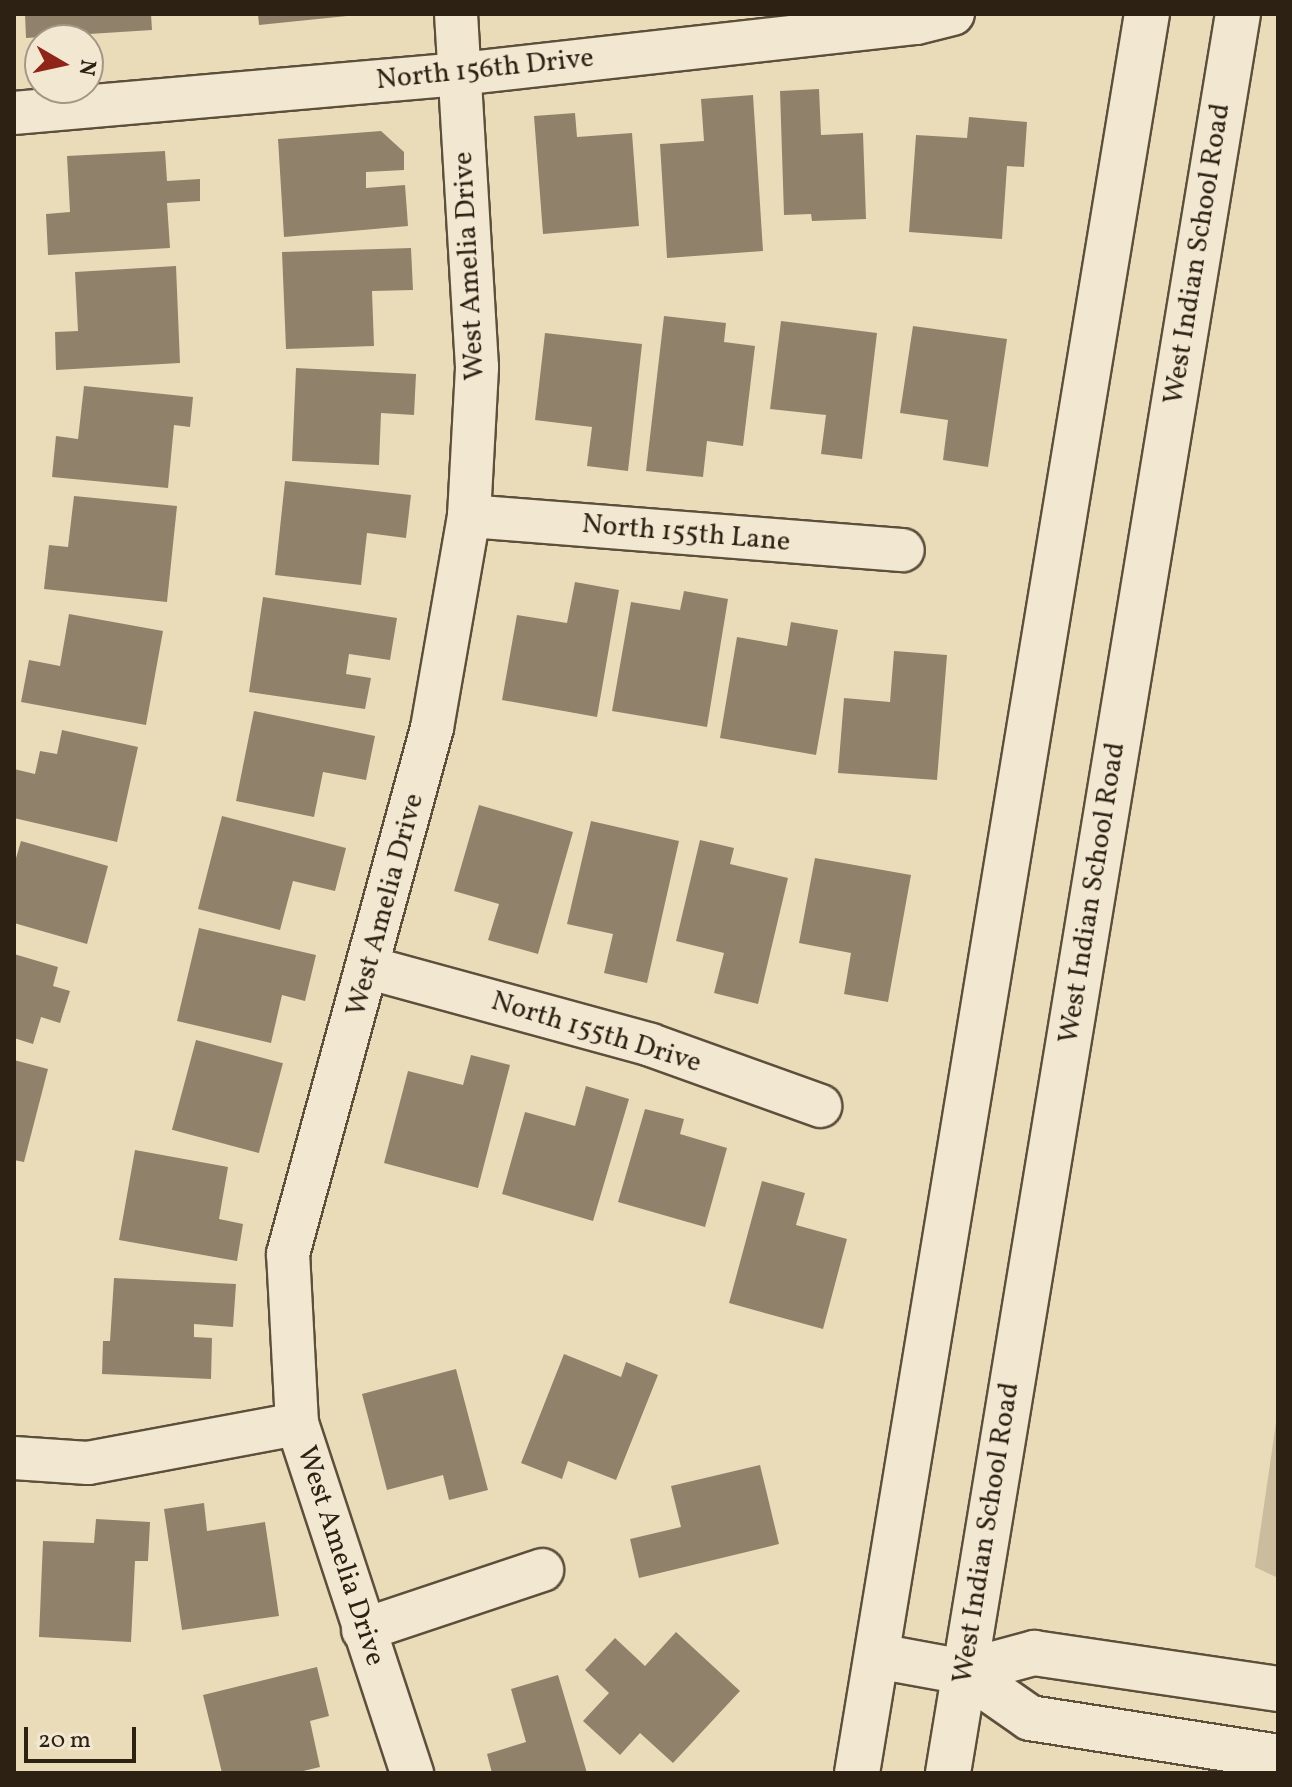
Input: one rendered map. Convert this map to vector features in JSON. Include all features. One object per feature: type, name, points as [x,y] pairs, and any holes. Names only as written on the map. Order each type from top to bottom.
[{"type":"main road","points":[[857,1773],[1147,14]]},
{"type":"main road","name":"West Indian School Road","points":[[948,1773],[1238,14]]},
{"type":"main road","points":[[964,1672],[1034,1653],[1278,1689]]},
{"type":"main road","points":[[877,1656],[964,1672],[1030,1718],[1278,1757]]},
{"type":"street","name":"West Amelia Drive","points":[[412,1773],[297,1424],[288,1254],[370,968],[432,728],[469,516],[477,367],[456,14]]},
{"type":"street","name":"North 156th Drive","points":[[14,113],[460,74],[916,23],[953,14]]},
{"type":"street","name":"North 155th Lane","points":[[469,516],[903,550]]},
{"type":"street","name":"North 155th Drive","points":[[370,968],[651,1045],[820,1106]]},
{"type":"street","points":[[14,1458],[88,1463],[297,1424]]},
{"type":"street","points":[[363,1630],[542,1570]]},
{"type":"shaded area","points":[[1278,1409],[1278,1578],[1255,1567]]},
{"type":"building","points":[[25,14],[151,14],[152,30],[104,33],[104,24],[25,24]]},
{"type":"building","points":[[258,14],[347,14],[347,16],[259,25]]},
{"type":"building","points":[[819,89],[821,135],[863,133],[866,219],[812,221],[811,214],[784,215],[780,91]]},
{"type":"building","points":[[753,95],[763,251],[667,258],[660,144],[704,141],[701,99]]},
{"type":"building","points":[[575,113],[577,137],[632,133],[639,226],[543,234],[534,116]]},
{"type":"building","points":[[969,117],[1027,122],[1024,167],[1007,166],[1002,239],[909,232],[916,135],[967,138]]},
{"type":"building","points":[[381,131],[404,152],[404,170],[366,172],[366,188],[405,185],[408,226],[284,237],[278,139]]},
{"type":"building","points":[[165,151],[167,181],[200,179],[200,201],[167,203],[170,248],[48,255],[46,214],[70,212],[67,156]]},
{"type":"building","points":[[411,248],[413,290],[372,291],[374,346],[286,349],[282,252]]},
{"type":"building","points":[[176,266],[180,363],[56,370],[55,332],[78,331],[75,272]]},
{"type":"building","points":[[664,316],[726,323],[724,342],[755,346],[743,446],[707,441],[703,477],[646,471]]},
{"type":"building","points":[[781,321],[877,333],[862,459],[821,454],[826,415],[770,409]]},
{"type":"building","points":[[913,326],[1007,339],[988,467],[943,460],[948,420],[900,413]]},
{"type":"building","points":[[545,333],[642,344],[628,471],[587,466],[592,427],[535,420]]},
{"type":"building","points":[[296,368],[416,374],[414,415],[381,413],[379,465],[292,461]]},
{"type":"building","points":[[84,386],[193,397],[190,427],[174,425],[168,488],[52,477],[56,436],[78,439]]},
{"type":"building","points":[[285,481],[411,495],[406,538],[367,533],[361,585],[275,575]]},
{"type":"building","points":[[74,496],[177,506],[167,602],[44,589],[49,545],[68,547]]},
{"type":"building","points":[[575,582],[619,590],[597,717],[502,700],[517,615],[567,623]]},
{"type":"building","points":[[684,591],[728,599],[707,727],[612,711],[631,602],[680,610]]},
{"type":"building","points":[[263,597],[397,618],[390,660],[349,654],[346,674],[371,678],[365,709],[249,692]]},
{"type":"building","points":[[69,614],[163,631],[146,725],[21,702],[29,660],[60,666]]},
{"type":"building","points":[[791,622],[838,630],[816,755],[720,738],[737,637],[787,646]]},
{"type":"building","points":[[894,651],[947,655],[937,780],[838,773],[844,698],[890,702]]},
{"type":"building","points":[[254,711],[375,736],[366,780],[323,772],[314,817],[236,801]]},
{"type":"building","points":[[62,730],[138,747],[117,842],[14,818],[14,769],[35,774],[40,751],[57,754]]},
{"type":"building","points":[[479,805],[573,832],[538,954],[488,940],[499,904],[454,891]]},
{"type":"building","points":[[222,816],[346,848],[335,891],[293,881],[280,930],[198,909]]},
{"type":"building","points":[[591,821],[679,841],[647,983],[604,973],[613,934],[567,924]]},
{"type":"building","points":[[700,840],[734,848],[730,864],[788,878],[758,1004],[714,993],[724,953],[676,941]]},
{"type":"building","points":[[21,841],[108,866],[87,944],[14,923],[14,865]]},
{"type":"building","points":[[815,858],[911,875],[888,1002],[844,994],[851,953],[799,943]]},
{"type":"building","points":[[199,928],[316,955],[305,1001],[282,995],[271,1043],[177,1021]]},
{"type":"building","points":[[14,954],[58,967],[53,986],[70,991],[60,1023],[41,1017],[33,1044],[14,1038]]},
{"type":"building","points":[[196,1040],[283,1063],[259,1153],[172,1130]]},
{"type":"building","points":[[471,1055],[510,1065],[478,1188],[384,1163],[408,1071],[463,1085]]},
{"type":"building","points":[[14,1060],[48,1069],[24,1162],[14,1160]]},
{"type":"building","points":[[586,1086],[629,1099],[593,1221],[502,1194],[525,1112],[575,1126]]},
{"type":"building","points":[[645,1109],[684,1119],[680,1134],[727,1148],[705,1227],[618,1202]]},
{"type":"building","points":[[135,1150],[228,1167],[219,1219],[243,1224],[237,1261],[119,1240]]},
{"type":"building","points":[[762,1181],[805,1193],[796,1225],[847,1239],[823,1329],[729,1303]]},
{"type":"building","points":[[114,1278],[236,1284],[233,1327],[194,1324],[194,1337],[212,1338],[211,1379],[102,1374],[103,1341],[110,1341]]},
{"type":"building","points":[[564,1354],[621,1377],[626,1362],[658,1375],[616,1480],[568,1461],[562,1479],[521,1463]]},
{"type":"building","points":[[456,1369],[488,1490],[449,1500],[443,1475],[387,1490],[362,1394]]},
{"type":"building","points":[[760,1465],[779,1544],[639,1578],[630,1539],[681,1527],[671,1486]]},
{"type":"building","points":[[204,1503],[207,1531],[265,1522],[279,1616],[182,1630],[164,1509]]},
{"type":"building","points":[[96,1519],[150,1522],[148,1561],[135,1561],[131,1642],[39,1637],[43,1541],[94,1543]]},
{"type":"building","points":[[676,1632],[740,1691],[673,1763],[640,1733],[620,1755],[583,1721],[609,1693],[585,1670],[615,1638],[645,1666]]},
{"type":"building","points":[[317,1667],[329,1716],[310,1721],[320,1767],[295,1773],[222,1773],[203,1695]]},
{"type":"building","points":[[558,1675],[587,1773],[492,1773],[487,1754],[526,1742],[511,1689]]}]
